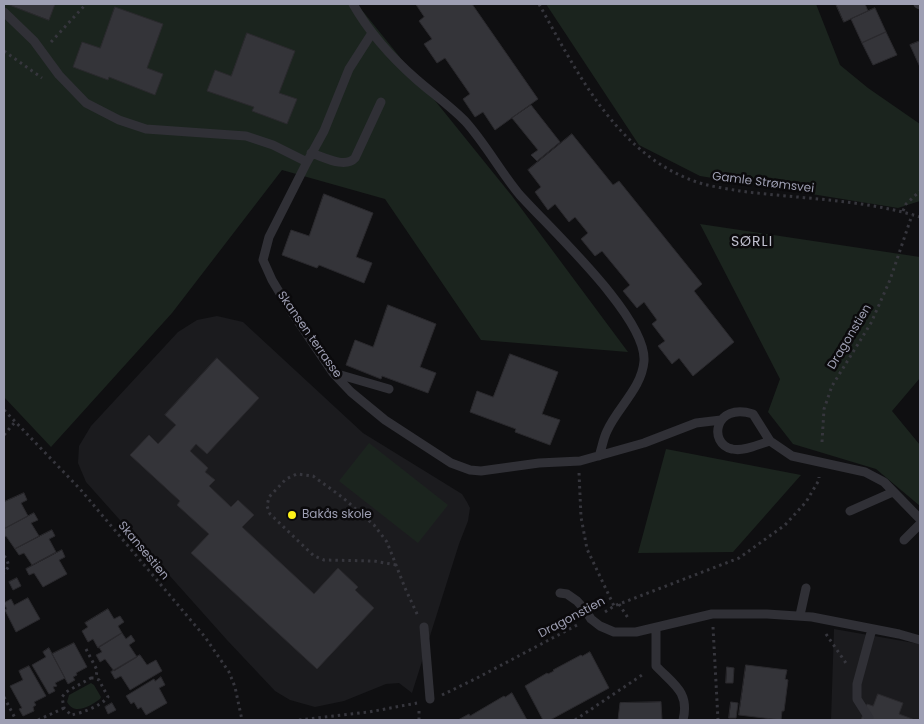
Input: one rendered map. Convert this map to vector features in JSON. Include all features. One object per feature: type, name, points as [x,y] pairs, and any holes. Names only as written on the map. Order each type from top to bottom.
[{"type":"lane","points":[[353,4],[372,33],[414,77],[465,121],[519,193],[569,246],[625,312],[641,340],[644,360],[640,376],[607,431],[599,456]]},
{"type":"lane","points":[[4,12],[34,41],[60,75],[86,103],[119,120],[146,129],[246,136],[273,145],[306,162]]},
{"type":"lane","name":"Skansen terrasse","points":[[372,33],[349,69],[324,132],[306,162],[269,237],[264,260],[272,280],[287,305],[333,373],[351,392],[385,420],[462,468],[481,471],[539,463],[580,461],[644,442],[696,423],[721,420],[728,414],[737,412],[753,414],[770,441],[792,456],[865,472],[884,482],[920,518]]},
{"type":"lane","points":[[311,154],[338,162],[346,163],[352,161],[381,102]]},
{"type":"lane","points":[[333,373],[389,389]]},
{"type":"lane","points":[[721,420],[717,427],[720,441],[730,449],[743,449],[770,441]]},
{"type":"lane","points":[[850,511],[893,492]]},
{"type":"lane","points":[[904,540],[920,524]]},
{"type":"lane","points":[[800,615],[806,588]]},
{"type":"lane","points":[[560,593],[566,594],[577,601],[591,619],[600,626],[614,632],[631,633],[712,614],[800,615],[899,634],[920,640]]},
{"type":"lane","points":[[424,628],[430,699]]},
{"type":"lane","points":[[656,628],[656,666],[683,694],[685,704],[683,720]]},
{"type":"lane","points":[[869,718],[857,699],[859,676],[872,629]]},
{"type":"path","points":[[41,51],[86,4]]},
{"type":"path","name":"Gamle Strømsvei","points":[[539,4],[603,111],[640,149],[666,168],[703,184],[740,191],[798,196],[903,211],[920,218]]},
{"type":"path","points":[[903,211],[906,204],[920,191]]},
{"type":"path","name":"Dragonstien","points":[[822,442],[824,409],[832,386],[871,323],[890,280],[912,215]]},
{"type":"path","name":"Skansestien","points":[[4,410],[80,489],[211,645],[235,687],[242,720]]},
{"type":"path","points":[[4,435],[15,422]]},
{"type":"path","points":[[580,461],[578,486],[587,548],[614,606]]},
{"type":"path","points":[[396,565],[374,560],[324,560],[314,556],[270,514],[268,506],[269,497],[286,479],[297,474],[313,476],[342,497],[374,525],[387,542],[396,565],[405,588],[424,628]]},
{"type":"path","name":"Dragonstien","points":[[299,720],[369,712],[430,699],[463,685],[614,606],[739,558],[785,525],[806,502],[819,480],[820,474]]},
{"type":"path","points":[[4,556],[9,566],[4,573]]},
{"type":"path","points":[[712,614],[718,720]]},
{"type":"path","points":[[812,617],[829,638],[849,669],[859,676]]},
{"type":"path","points":[[86,649],[97,670],[96,678],[108,697],[90,708],[71,715],[64,708],[62,696],[91,678],[96,678]]},
{"type":"path","points":[[575,720],[656,666]]},
{"type":"path","points":[[4,697],[16,720]]},
{"type":"path","points":[[418,702],[420,711],[418,720]]},
{"type":"path","points":[[38,720],[64,708]]},
{"type":"shaded area","points":[[4,4],[357,4],[512,196],[628,352],[481,340],[385,199],[282,170],[172,313],[51,447],[4,397]]},
{"type":"shaded area","points":[[546,4],[816,4],[840,65],[868,88],[920,124],[920,201],[898,208],[700,176],[639,145]]},
{"type":"shaded area","points":[[700,224],[920,257],[920,378],[892,411],[920,445],[920,506],[876,469],[793,444],[768,412],[780,379]]},
{"type":"shaded area","name":"Bakås skole","points":[[217,316],[243,322],[363,433],[462,494],[467,502],[470,508],[468,521],[412,693],[399,683],[386,684],[344,701],[315,707],[290,700],[275,691],[86,482],[78,463],[79,446],[91,426],[178,332],[197,320]]},
{"type":"shaded area","points":[[369,443],[448,505],[418,543],[339,481]]},
{"type":"shaded area","points":[[666,449],[801,475],[733,552],[638,553]]},
{"type":"shaded area","points":[[834,629],[920,644],[920,720],[831,720]]},
{"type":"shaded area","points":[[91,683],[101,697],[100,699],[83,708],[78,709],[70,706],[67,702],[69,695]]},
{"type":"building","points":[[7,4],[55,4],[49,20]]},
{"type":"building","points":[[416,4],[472,4],[538,99],[495,130],[483,112],[475,117],[463,99],[470,94],[445,58],[437,63],[424,44],[432,39],[419,21],[424,17]]},
{"type":"building","points":[[836,4],[865,4],[868,11],[844,22]]},
{"type":"building","points":[[115,7],[163,24],[147,68],[163,74],[155,95],[109,77],[108,80],[73,67],[82,42],[100,48]]},
{"type":"building","points":[[875,8],[886,32],[862,43],[851,19]]},
{"type":"building","points":[[886,32],[897,55],[873,65],[862,43]]},
{"type":"building","points":[[247,33],[295,51],[279,93],[297,99],[287,124],[252,111],[254,107],[207,91],[215,70],[231,76]]},
{"type":"building","points":[[920,41],[920,67],[910,45]]},
{"type":"building","points":[[531,105],[560,142],[537,161],[531,155],[538,150],[512,118]]},
{"type":"building","points":[[572,134],[613,185],[619,181],[702,284],[694,291],[734,342],[693,376],[679,358],[672,364],[658,346],[665,341],[652,324],[657,320],[644,302],[637,308],[623,291],[630,285],[602,251],[595,256],[581,239],[588,233],[575,217],[569,222],[555,204],[548,210],[535,192],[541,187],[528,170]]},
{"type":"building","points":[[324,194],[373,213],[356,257],[372,263],[364,283],[319,265],[317,268],[282,255],[291,230],[309,236]]},
{"type":"building","points":[[388,305],[436,324],[420,367],[436,373],[428,393],[382,376],[381,379],[346,365],[355,340],[373,347]]},
{"type":"building","points":[[510,354],[558,372],[542,414],[560,420],[550,445],[515,432],[516,429],[470,412],[477,391],[493,397]]},
{"type":"building","points":[[217,358],[259,398],[207,454],[196,444],[190,451],[208,468],[205,472],[215,480],[209,486],[231,507],[238,500],[254,515],[242,527],[314,594],[338,568],[358,587],[355,590],[374,608],[317,669],[191,553],[209,534],[177,505],[180,501],[130,455],[149,435],[158,444],[176,425],[165,415]]},
{"type":"building","points":[[24,493],[27,500],[21,503],[28,516],[4,529],[4,502]]},
{"type":"building","points":[[34,513],[38,520],[31,523],[39,536],[15,549],[6,536],[4,537],[4,529]]},
{"type":"building","points":[[52,530],[55,536],[49,539],[56,552],[32,565],[24,553],[19,555],[15,549]]},
{"type":"building","points":[[62,550],[65,557],[59,560],[67,574],[43,587],[34,573],[29,575],[26,569]]},
{"type":"building","points":[[17,578],[21,586],[13,590],[9,582]]},
{"type":"building","points":[[28,598],[40,619],[16,632],[5,610],[7,609],[4,603],[11,599],[14,605]]},
{"type":"building","points":[[108,609],[114,619],[120,616],[124,622],[118,626],[122,633],[98,648],[93,639],[88,642],[82,631],[88,627],[85,623]]},
{"type":"building","points":[[122,633],[126,639],[131,635],[135,641],[129,645],[137,657],[114,671],[105,659],[100,662],[96,655],[102,652],[99,647]]},
{"type":"building","points":[[74,643],[87,667],[76,673],[77,675],[73,677],[75,680],[68,684],[52,654]]},
{"type":"building","points":[[49,648],[65,678],[55,683],[57,686],[53,687],[55,691],[49,694],[32,665],[46,657],[43,652]]},
{"type":"building","points":[[590,652],[609,688],[550,720],[543,720],[525,686],[581,655]]},
{"type":"building","points":[[140,655],[147,665],[156,660],[162,671],[130,690],[121,676],[115,679],[111,672]]},
{"type":"building","points":[[746,665],[787,670],[785,679],[788,680],[781,720],[739,715]]},
{"type":"building","points":[[29,666],[46,696],[34,702],[36,705],[33,707],[34,711],[23,716],[19,709],[22,708],[10,686],[23,680],[19,671]]},
{"type":"building","points":[[727,667],[734,668],[733,683],[726,683]]},
{"type":"building","points":[[161,677],[165,685],[159,688],[167,703],[146,715],[141,707],[138,709],[134,702],[131,704],[126,696],[154,679],[155,681]]},
{"type":"building","points":[[512,693],[527,720],[458,720],[469,714],[470,716]]},
{"type":"building","points":[[878,694],[903,703],[899,714],[915,720],[861,720],[867,704],[873,706]]},
{"type":"building","points":[[661,702],[662,720],[618,720],[620,703]]},
{"type":"building","points":[[731,702],[738,703],[736,718],[729,718]]},
{"type":"building","points":[[112,703],[116,710],[108,714],[105,707]]},
{"type":"place","name":"Bakås skole","points":[[292,515]]},
{"type":"district","name":"SØRLI","points":[[752,242]]}]
